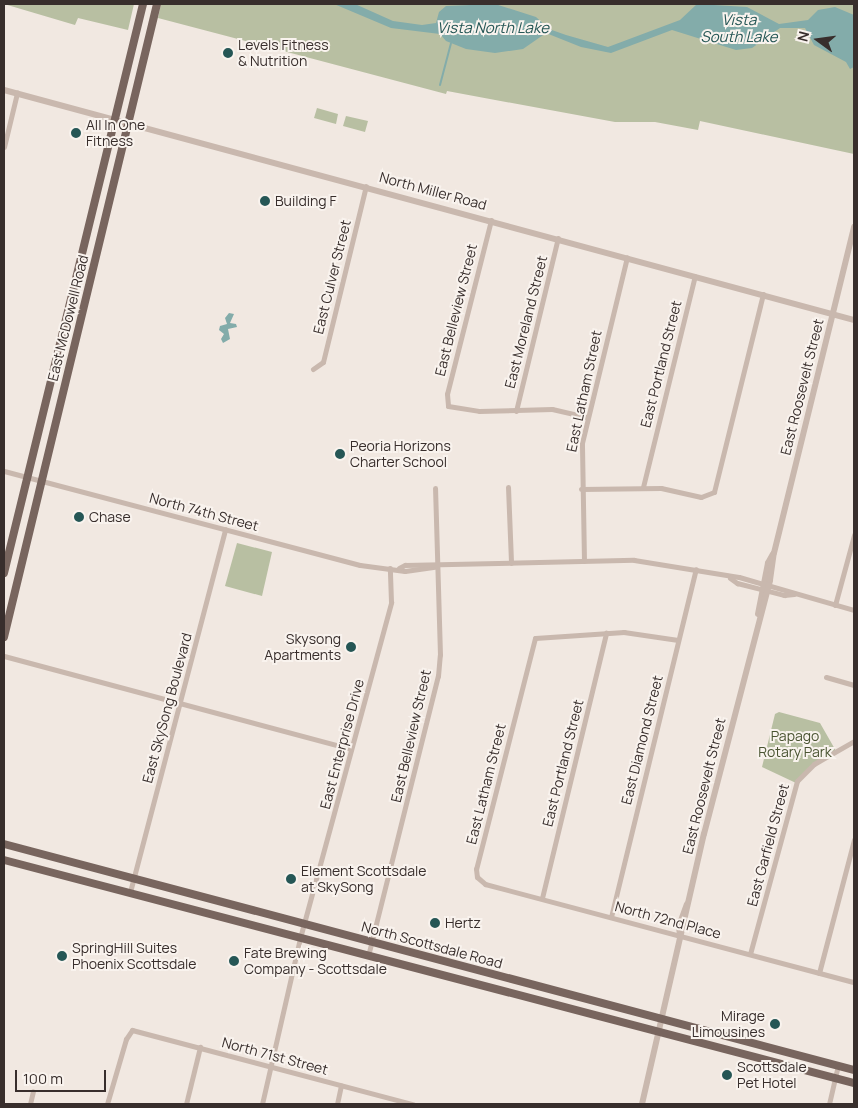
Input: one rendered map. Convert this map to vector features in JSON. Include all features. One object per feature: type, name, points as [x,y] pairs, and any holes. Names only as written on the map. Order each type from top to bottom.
[{"type":"main road","name":"East McDowell Road","points":[[4,573],[143,4]]},
{"type":"main road","name":"East McDowell Road","points":[[4,637],[157,4]]},
{"type":"main road","name":"North Scottsdale Road","points":[[4,844],[854,1070]]},
{"type":"main road","name":"North Scottsdale Road","points":[[4,860],[854,1083]]},
{"type":"street","name":"North Miller Road","points":[[4,90],[128,121],[854,320]]},
{"type":"street","points":[[4,146],[17,93]]},
{"type":"street","name":"East Culver Street","points":[[313,368],[323,362],[366,186]]},
{"type":"street","name":"East Belleview Street","points":[[491,220],[447,394],[448,406],[471,411],[516,411]]},
{"type":"street","name":"East Roosevelt Street","points":[[642,1104],[680,936],[679,926],[688,903],[854,227]]},
{"type":"street","name":"East Moreland Street","points":[[516,411],[558,238]]},
{"type":"street","name":"East Latham Street","points":[[584,561],[582,443],[627,257]]},
{"type":"street","name":"East Portland Street","points":[[643,487],[695,276]]},
{"type":"street","points":[[582,489],[643,487],[710,496],[716,488],[763,294]]},
{"type":"street","points":[[516,411],[552,409],[587,417]]},
{"type":"street","name":"North 74th Street","points":[[4,471],[353,563],[426,570],[437,567],[634,560],[696,569],[854,610]]},
{"type":"street","points":[[508,487],[511,564]]},
{"type":"street","name":"East Belleview Street","points":[[368,956],[438,676],[440,655],[435,488]]},
{"type":"street","name":"East SkySong Boulevard","points":[[130,892],[225,529]]},
{"type":"street","points":[[836,605],[854,534]]},
{"type":"street","name":"East Enterprise Drive","points":[[303,924],[392,602],[390,568]]},
{"type":"street","name":"East Diamond Street","points":[[611,916],[696,569]]},
{"type":"street","points":[[606,633],[644,633],[678,640]]},
{"type":"street","name":"East Latham Street","points":[[478,877],[476,869],[535,638],[606,633]]},
{"type":"street","name":"East Portland Street","points":[[542,898],[606,633]]},
{"type":"street","points":[[4,656],[351,748]]},
{"type":"street","points":[[826,677],[854,685]]},
{"type":"street","name":"East Garfield Street","points":[[750,954],[797,781],[809,768],[854,741]]},
{"type":"street","points":[[819,972],[854,840]]},
{"type":"street","name":"North 72nd Place","points":[[478,877],[486,884],[854,982]]},
{"type":"street","points":[[262,1104],[303,924]]},
{"type":"street","name":"North 71st Street","points":[[107,1104],[126,1039],[132,1030],[411,1104]]},
{"type":"street","points":[[186,1104],[200,1047]]},
{"type":"street","points":[[829,1104],[838,1065]]},
{"type":"street","points":[[337,1104],[341,1085]]},
{"type":"street","points":[[30,1104],[32,1091]]},
{"type":"green space","points":[[4,4],[134,4],[128,30],[78,18],[75,25]]},
{"type":"green space","points":[[161,4],[854,4],[854,154],[700,121],[698,130],[655,122],[615,122],[447,91],[446,94],[158,18]]},
{"type":"green space","points":[[317,108],[338,114],[336,124],[314,118]]},
{"type":"green space","points":[[346,116],[368,121],[365,132],[343,126]]},
{"type":"green space","points":[[237,543],[272,552],[262,596],[225,586]]},
{"type":"green space","name":"Papago Rotary Park","points":[[779,712],[820,723],[836,751],[814,764],[796,783],[762,767],[775,714]]},
{"type":"water","points":[[334,4],[355,4],[393,21],[422,25],[436,23],[439,12],[446,6],[495,4],[536,17],[549,29],[608,47],[680,20],[697,4],[747,7],[779,24],[808,20],[818,10],[835,7],[854,15],[854,67],[850,69],[846,62],[814,45],[805,28],[780,28],[752,48],[736,50],[672,30],[611,53],[581,47],[546,33],[523,49],[495,53],[466,49],[446,41],[440,34],[391,28]]},
{"type":"water","points":[[229,313],[234,314],[230,323],[236,324],[237,327],[228,329],[230,339],[223,343],[221,339],[224,334],[219,330],[220,326],[227,324],[225,318]]},
{"type":"waterway","name":"Vista North Lake","points":[[440,85],[451,43]]},
{"type":"place","name":"Levels Fitness & Nutrition","points":[[228,53]]},
{"type":"place","name":"All In One Fitness","points":[[76,133]]},
{"type":"place","name":"Building F","points":[[265,201]]},
{"type":"place","name":"Peoria Horizons Charter School","points":[[340,454]]},
{"type":"place","name":"Chase","points":[[79,517]]},
{"type":"place","name":"Skysong Apartments","points":[[351,647]]},
{"type":"place","name":"Element Scottsdale at SkySong","points":[[291,879]]},
{"type":"place","name":"Hertz","points":[[435,923]]},
{"type":"place","name":"SpringHill Suites Phoenix Scottsdale","points":[[62,956]]},
{"type":"place","name":"Fate Brewing Company - Scottsdale","points":[[234,961]]},
{"type":"place","name":"Mirage Limousines","points":[[775,1024]]},
{"type":"place","name":"Scottsdale Pet Hotel","points":[[727,1075]]},
{"type":"water label","name":"Vista South Lake","points":[[739,28]]}]
